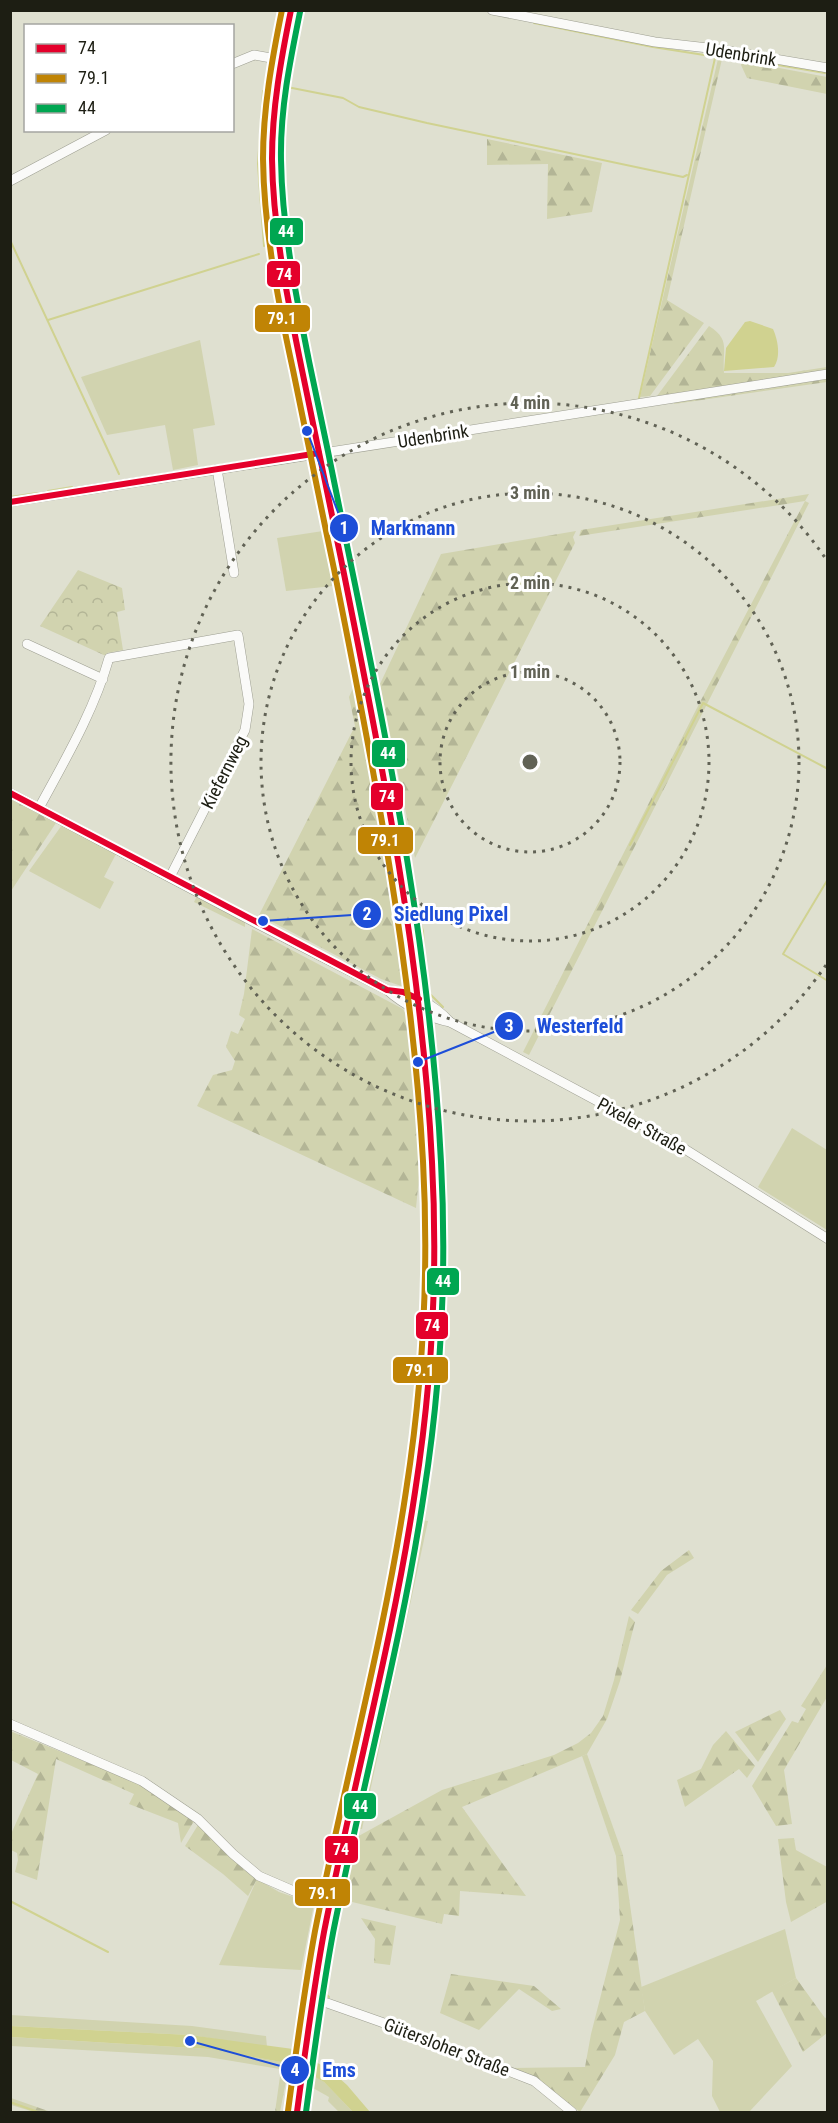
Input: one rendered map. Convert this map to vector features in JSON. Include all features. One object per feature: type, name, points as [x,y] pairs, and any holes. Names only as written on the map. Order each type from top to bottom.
[{"type":"main road","points":[[291,10],[273,123],[274,198],[286,286],[368,693],[401,875],[419,1005],[428,1095],[434,1200],[434,1288],[428,1400],[409,1532],[331,1903],[305,2046],[298,2108]]},
{"type":"street","name":"Udenbrink","points":[[492,10],[655,42],[717,49],[828,68]]},
{"type":"street","points":[[234,63],[254,55],[282,60]]},
{"type":"street","points":[[10,181],[102,132]]},
{"type":"street","name":"Udenbrink","points":[[10,502],[828,374]]},
{"type":"street","points":[[217,469],[234,573]]},
{"type":"street","name":"Kiefernweg","points":[[39,808],[75,741],[103,679],[109,658],[238,635],[249,704],[246,730],[170,877]]},
{"type":"street","points":[[27,644],[103,679]]},
{"type":"street","name":"Pixeler Straße","points":[[10,793],[387,990],[403,992],[419,1005],[444,1015],[450,1022],[672,1141],[828,1239]]},
{"type":"street","points":[[10,1724],[142,1781],[198,1819],[259,1876],[303,1895],[331,1903]]},
{"type":"street","name":"Gütersloher Straße","points":[[313,1998],[534,2081],[572,2112]]},
{"type":"green space","points":[[718,59],[722,59],[667,300],[704,323],[650,396],[640,397]]},
{"type":"green space","points":[[742,61],[827,77],[827,94],[747,78],[741,65]]},
{"type":"green space","points":[[487,139],[602,163],[592,212],[547,219],[548,164],[487,165]]},
{"type":"green space","points":[[709,326],[723,341],[724,373],[788,373],[827,367],[827,371],[657,396]]},
{"type":"green space","points":[[200,340],[215,425],[193,429],[198,465],[173,470],[165,425],[107,435],[81,377]]},
{"type":"green space","points":[[827,377],[827,382],[674,404],[675,401]]},
{"type":"green space","points":[[809,494],[805,501],[579,536],[581,530]]},
{"type":"green space","points":[[805,501],[809,503],[529,1055],[523,1052],[700,702]]},
{"type":"green space","points":[[323,531],[333,586],[286,591],[277,538]]},
{"type":"green space","points":[[576,531],[573,537],[575,543],[415,858],[380,684],[441,554]]},
{"type":"green space","points":[[78,570],[122,588],[125,610],[117,612],[123,650],[107,653],[106,656],[40,626]]},
{"type":"green space","points":[[353,688],[389,879],[404,987],[381,979],[259,915],[355,726],[349,697]]},
{"type":"green space","points":[[11,799],[56,823],[11,891]]},
{"type":"green space","points":[[62,825],[116,854],[104,877],[114,882],[100,909],[29,871]]},
{"type":"green space","points":[[197,896],[245,920],[245,927],[194,902]]},
{"type":"green space","points":[[252,929],[403,1009],[409,1020],[420,1167],[416,1208],[197,1106],[213,1075],[232,1070],[235,1061],[226,1047],[231,1031],[238,1034],[245,1019],[239,1015],[244,994]]},
{"type":"green space","points":[[792,1128],[827,1150],[827,1230],[758,1187]]},
{"type":"green space","points":[[422,1520],[428,1521],[362,1829],[357,1829],[395,1657]]},
{"type":"green space","points":[[689,1550],[694,1558],[667,1575],[638,1614],[631,1610],[661,1571]]},
{"type":"green space","points":[[629,1616],[635,1622],[620,1681],[607,1719],[587,1754],[462,1807],[526,1896],[460,1891],[459,1916],[444,1914],[442,1924],[344,1900],[355,1838],[442,1790],[554,1755],[578,1743],[591,1733],[603,1716]]},
{"type":"green space","points":[[827,1665],[827,1697],[784,1770],[792,1824],[776,1826],[752,1786],[792,1721],[798,1723],[806,1709],[801,1706]]},
{"type":"green space","points":[[780,1710],[786,1719],[758,1762],[735,1732]]},
{"type":"green space","points":[[10,1731],[140,1784],[194,1821],[181,1843],[178,1823],[129,1804],[134,1794],[56,1759],[37,1880],[15,1872],[18,1860],[17,1853],[11,1850],[11,1834],[38,1774],[11,1760]]},
{"type":"green space","points":[[726,1731],[755,1766],[747,1778],[739,1769],[685,1807],[677,1780],[701,1769],[713,1745]]},
{"type":"green space","points":[[587,1754],[623,1855],[616,1856],[582,1756]]},
{"type":"green space","points":[[198,1825],[257,1879],[248,1896],[185,1846]]},
{"type":"green space","points":[[794,1838],[796,1850],[827,1867],[828,1901],[791,1922],[786,1902],[778,1839]]},
{"type":"green space","points":[[623,1855],[645,2011],[624,2022],[615,2055],[580,2112],[535,2077],[512,2068],[585,2067],[591,2034],[620,1920],[616,1856]]},
{"type":"green space","points":[[257,1879],[279,1892],[314,1904],[301,1970],[219,1965]]},
{"type":"green space","points":[[361,1918],[396,1926],[390,1965],[374,1963],[375,1939]]},
{"type":"green space","points":[[785,1929],[796,1978],[756,2001],[792,2066],[749,2112],[720,2112],[712,2096],[713,2061],[698,2039],[674,2055],[645,2011],[641,1987]]},
{"type":"green space","points":[[451,1974],[534,1986],[561,2009],[552,2011],[519,1989],[479,2030],[440,2013]]},
{"type":"green space","points":[[796,1978],[825,2018],[827,2017],[827,2033],[803,2052],[772,1991]]},
{"type":"green space","points":[[10,2015],[192,2026],[266,2036],[267,2047],[190,2035],[11,2026]]},
{"type":"green space","points":[[10,2037],[210,2049],[282,2062],[280,2069],[208,2057],[11,2046]]},
{"type":"green space","points":[[282,2062],[292,2064],[291,2077],[286,2081],[280,2112],[275,2112]]},
{"type":"green space","points":[[311,2074],[324,2082],[353,2112],[339,2112],[328,2101],[329,2097],[313,2088]]},
{"type":"green space","points":[[11,2098],[51,2112],[34,2112],[11,2105]]},
{"type":"shaded area","points":[[750,321],[773,329],[778,348],[774,367],[724,371],[726,348],[745,322]]},
{"type":"shaded area","points":[[10,2026],[190,2035],[293,2049],[330,2070],[347,2085],[370,2112],[353,2112],[324,2082],[292,2064],[210,2049],[11,2037]]},
{"type":"pier","points":[[295,2047],[313,2056],[310,2077],[292,2067]]},
{"type":"waterway","points":[[534,23],[653,47],[717,57]]},
{"type":"waterway","points":[[639,398],[715,58],[720,55],[825,73]]},
{"type":"waterway","points":[[287,87],[343,98],[359,107],[427,123],[683,177],[687,175]]},
{"type":"waterway","points":[[264,246],[258,164],[263,91],[266,89]]},
{"type":"waterway","points":[[10,240],[119,474]]},
{"type":"waterway","points":[[48,320],[259,254]]},
{"type":"waterway","points":[[330,461],[352,565]]},
{"type":"waterway","points":[[48,491],[72,487]]},
{"type":"waterway","points":[[10,497],[37,493]]},
{"type":"waterway","points":[[354,575],[417,911],[423,931],[426,990],[443,1007]]},
{"type":"waterway","points":[[630,845],[703,703],[828,769]]},
{"type":"waterway","points":[[828,879],[783,954],[828,981]]},
{"type":"waterway","points":[[432,1029],[442,1168],[444,1306]]},
{"type":"waterway","points":[[422,1304],[423,1216]]},
{"type":"waterway","points":[[399,1526],[414,1421],[422,1315]]},
{"type":"waterway","points":[[355,1829],[394,1657],[421,1521]]},
{"type":"waterway","points":[[341,1897],[354,1837]]},
{"type":"waterway","points":[[10,1901],[108,1952]]},
{"type":"waterway","points":[[329,1997],[324,1987],[338,1912]]},
{"type":"waterway","points":[[10,2102],[38,2112]]},
{"type":"transit line","name":"79.1","points":[[282,10],[269,84],[263,140],[269,239],[282,318],[363,716],[389,864],[418,1086],[425,1202],[423,1326],[417,1409],[406,1491],[387,1602],[315,1931],[288,2111]]},
{"type":"transit line","name":"74","points":[[291,10],[275,103],[272,159],[275,212],[292,318],[371,709],[398,859],[427,1086],[434,1203],[432,1327],[426,1410],[415,1492],[396,1603],[324,1932],[297,2112]]},
{"type":"transit line","name":"44","points":[[300,12],[289,67],[282,123],[282,185],[287,236],[299,311],[380,710],[407,860],[419,935],[436,1086],[443,1204],[441,1328],[435,1411],[424,1493],[405,1604],[333,1933],[306,2112]]},
{"type":"transit line","name":"74","points":[[10,502],[319,453]]},
{"type":"transit line","name":"74","points":[[10,793],[387,990],[403,992],[419,999]]},
{"type":"place","name":"Markmann","points":[[307,431]]},
{"type":"place","name":"Siedlung Pixel","points":[[263,921]]},
{"type":"place","name":"Westerfeld","points":[[418,1062]]},
{"type":"place","name":"Ems","points":[[190,2041]]}]
